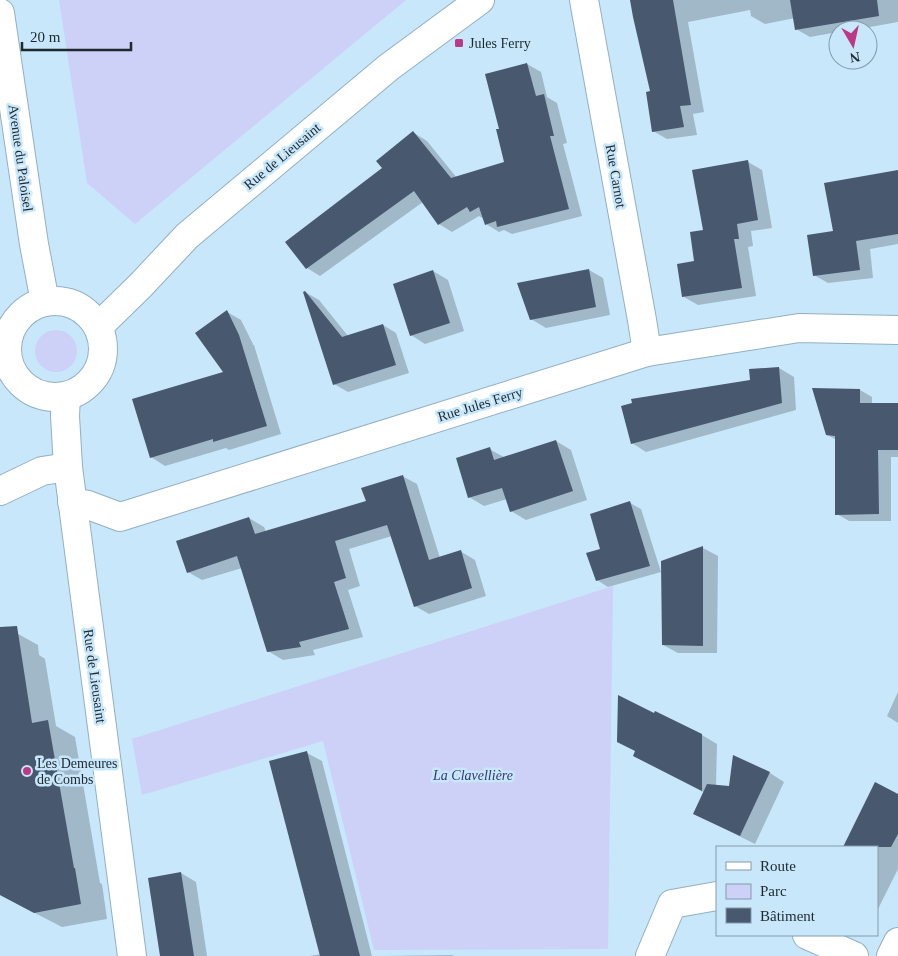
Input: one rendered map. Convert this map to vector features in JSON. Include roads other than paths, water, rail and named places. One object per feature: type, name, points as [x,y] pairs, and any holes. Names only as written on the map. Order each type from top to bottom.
[{"type":"street","name":"Rue de Lieusaint","points":[[98,327],[187,236],[388,67],[480,0]]},
{"type":"street","name":"Rue Carnot","points":[[584,0],[642,320],[646,352]]},
{"type":"street","name":"Avenue du Paloisel","points":[[0,13],[34,244],[45,302]]},
{"type":"street","points":[[45,302],[66,302],[76,305],[98,327],[103,355],[98,369],[90,381],[79,390],[66,396],[51,397],[37,393],[24,386],[14,374],[3,345],[18,318],[30,308],[45,302]]},
{"type":"street","name":"Rue Jules Ferry","points":[[72,502],[88,505],[120,517],[646,352],[799,328],[898,330]]},
{"type":"street","name":"Rue de Lieusaint","points":[[66,396],[65,416],[72,502],[132,956]]},
{"type":"street","points":[[0,491],[42,472],[68,467]]},
{"type":"street","points":[[650,956],[672,904],[716,896]]},
{"type":"street","points":[[809,936],[854,956]]},
{"type":"street","points":[[891,956],[898,942]]},
{"type":"place","name":"Jules Ferry","points":[[459,43]]},
{"type":"place","name":"Les Demeures de Combs","points":[[27,771]]},
{"type":"park label","name":"La Clavellière","points":[[473,775]]}]
